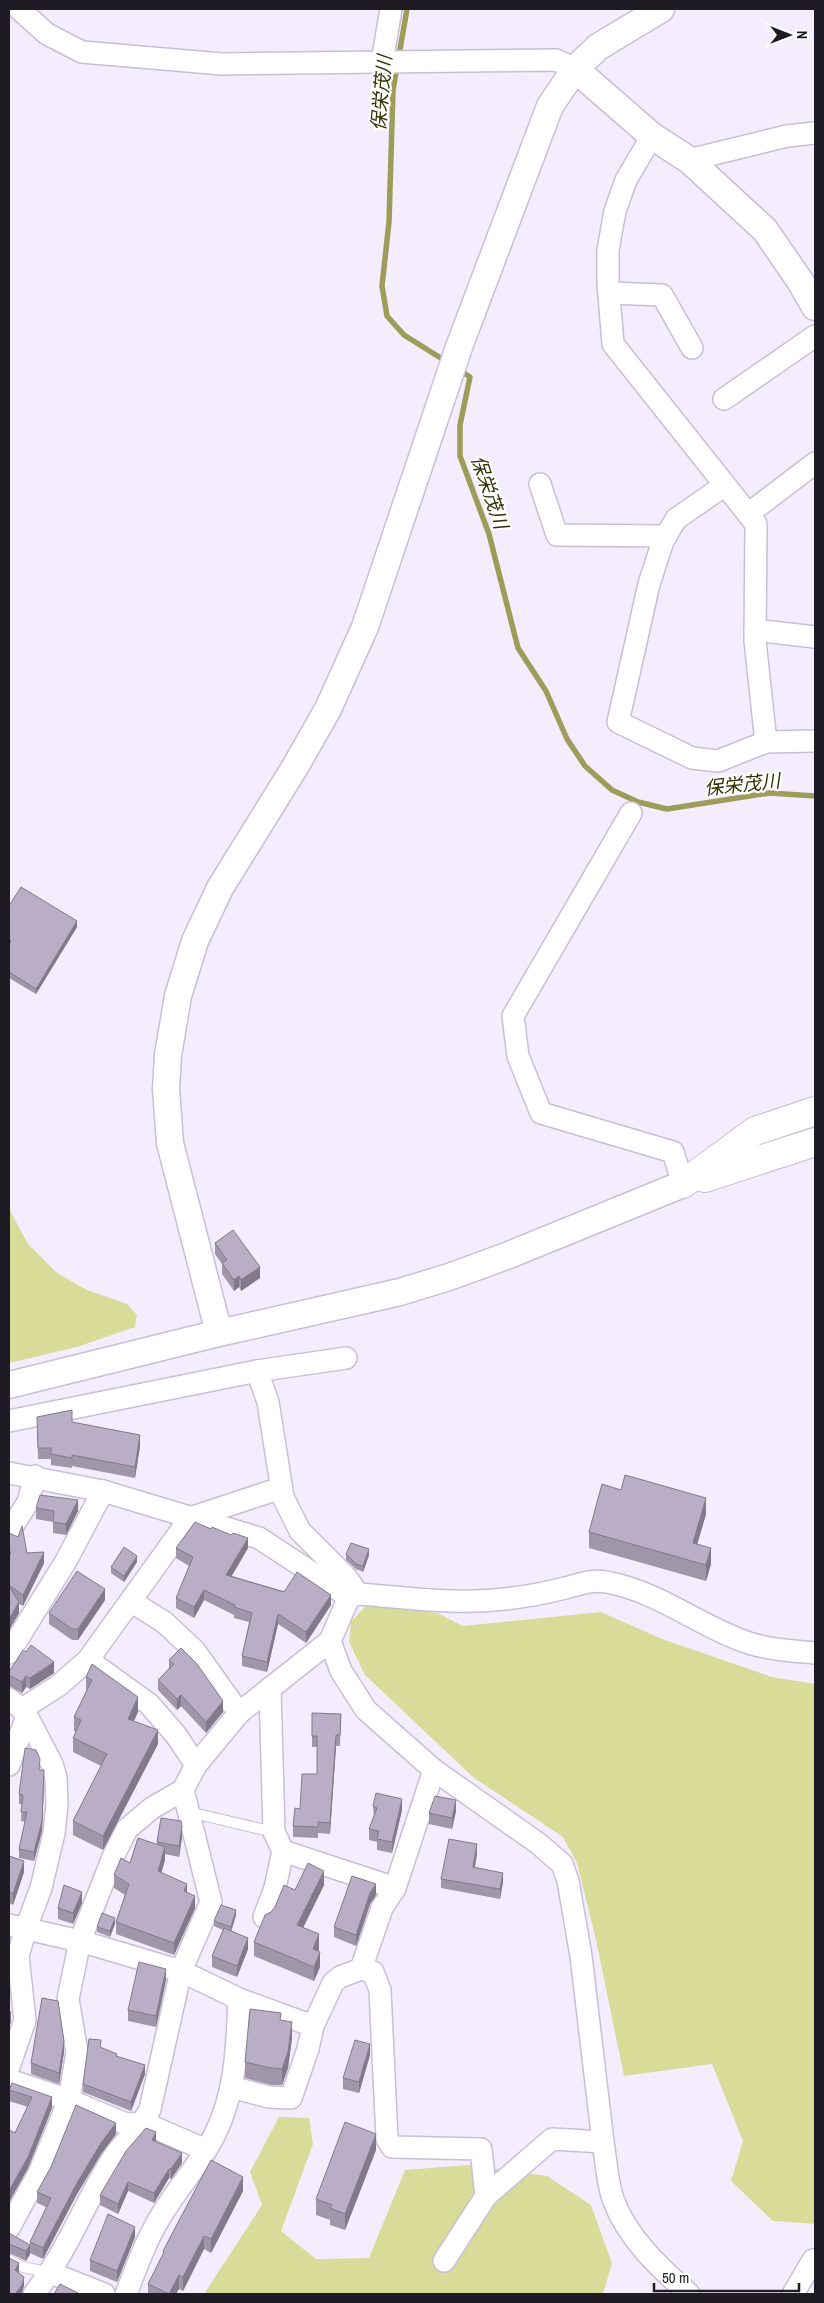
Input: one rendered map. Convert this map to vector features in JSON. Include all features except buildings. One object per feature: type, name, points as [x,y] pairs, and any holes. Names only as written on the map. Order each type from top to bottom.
[{"type":"main road","points":[[683,1184],[755,1131],[815,1111]]},
{"type":"main road","points":[[683,1184],[815,1142]]},
{"type":"street","points":[[19,9],[47,34],[82,52],[222,64],[556,60],[575,69],[652,136],[689,160],[765,230],[800,281],[815,307]]},
{"type":"street","points":[[384,62],[391,9]]},
{"type":"street","points":[[219,1333],[170,1143],[166,1089],[168,1055],[178,996],[195,941],[220,888],[295,767],[328,709],[365,627],[459,346],[550,106],[575,69],[598,47],[660,9]]},
{"type":"street","points":[[689,160],[787,136],[815,132]]},
{"type":"street","points":[[652,136],[626,180],[615,210],[608,250],[608,293],[613,344],[756,524],[755,630],[766,742]]},
{"type":"street","points":[[608,293],[662,295],[692,348]]},
{"type":"street","points":[[724,399],[815,336]]},
{"type":"street","points":[[748,514],[815,463]]},
{"type":"street","points":[[540,484],[557,535],[666,536]]},
{"type":"street","points":[[725,485],[676,519],[666,536],[649,584],[618,722],[692,758],[718,761],[766,742],[815,741]]},
{"type":"street","points":[[755,630],[815,637]]},
{"type":"street","points":[[9,1385],[219,1333],[347,1306],[449,1277],[509,1256],[683,1184],[673,1152],[541,1113],[518,1056],[513,1016],[631,813]]},
{"type":"street","points":[[9,1421],[257,1371],[346,1358]]},
{"type":"street","points":[[257,1371],[268,1402],[283,1497],[300,1531],[346,1577],[354,1596]]},
{"type":"street","points":[[9,1473],[35,1476],[103,1491],[260,1538],[354,1596],[448,1601],[493,1600],[567,1588],[580,1582],[605,1581],[663,1601],[730,1636],[752,1644],[784,1651],[815,1653]]},
{"type":"street","points":[[9,1532],[28,1502],[35,1476]]},
{"type":"street","points":[[9,1765],[20,1708],[58,1686],[88,1660],[132,1602],[190,1518],[281,1488]]},
{"type":"street","points":[[9,1653],[66,1561],[103,1491]]},
{"type":"street","points":[[9,2228],[39,2173],[69,2100],[77,2052],[68,1999],[80,1941],[126,1829],[152,1808],[182,1790],[196,1765],[239,1713],[330,1641],[354,1596]]},
{"type":"street","points":[[132,1602],[164,1622],[195,1651],[239,1713]]},
{"type":"street","points":[[330,1641],[341,1671],[366,1710],[434,1770],[539,1844],[562,1864],[568,1881],[581,1956],[603,2142],[613,2197],[624,2223],[656,2263],[689,2294]]},
{"type":"street","points":[[88,1660],[149,1704],[176,1735],[196,1765]]},
{"type":"street","points":[[264,1917],[275,1888],[283,1851],[274,1832],[270,1688]]},
{"type":"street","points":[[9,2066],[25,2020],[17,1927],[41,1888],[54,1833],[57,1804],[56,1778],[52,1764],[20,1708]]},
{"type":"street","points":[[361,1969],[382,1908],[395,1888],[434,1770]]},
{"type":"street","points":[[34,2294],[51,2273],[95,2186],[116,2153],[144,2123],[150,2109],[181,1971],[210,1902],[182,1790]]},
{"type":"street","points":[[283,1851],[395,1888]]},
{"type":"street","points":[[17,1927],[80,1941],[181,1971],[239,1999],[313,2026]]},
{"type":"street","points":[[231,2087],[270,2097],[291,2098],[308,2049],[313,2026],[333,1982],[340,1977],[361,1969],[373,1972],[380,1990],[387,2140],[392,2147],[481,2149],[486,2196]]},
{"type":"street","points":[[126,2294],[150,2235],[206,2150],[224,2113],[237,2058],[239,1999]]},
{"type":"street","points":[[9,2080],[69,2100],[126,2124],[144,2123],[206,2150]]},
{"type":"street","points":[[444,2261],[486,2196],[552,2140],[603,2142]]},
{"type":"street","points":[[793,2294],[813,2260],[815,2262]]},
{"type":"street","points":[[51,2273],[104,2294]]},
{"type":"lane","points":[[189,1812],[274,1832]]},
{"type":"lane","points":[[9,2260],[24,2267],[51,2273]]},
{"type":"green space","points":[[9,1209],[28,1244],[57,1273],[87,1290],[127,1304],[137,1315],[135,1327],[77,1347],[9,1363]]},
{"type":"green space","points":[[366,1606],[437,1613],[463,1626],[601,1612],[662,1639],[772,1677],[815,1684],[815,2224],[773,2221],[731,2181],[743,2141],[712,2064],[624,2076],[596,1940],[577,1863],[563,1837],[474,1778],[365,1675],[349,1642],[351,1621]]},
{"type":"green space","points":[[279,2117],[309,2118],[313,2144],[281,2231],[316,2259],[369,2258],[405,2170],[468,2165],[547,2176],[591,2205],[612,2263],[603,2294],[204,2294],[262,2205],[250,2172]]},
{"type":"waterway","name":"保栄茂川","points":[[407,9],[393,90],[389,222],[382,286],[387,316],[404,335],[447,362]]},
{"type":"waterway","name":"保栄茂川","points":[[459,370],[470,377],[460,425],[460,456],[489,534],[518,648],[546,691],[567,739],[585,766],[612,790],[638,802],[667,809],[769,793],[815,796]]}]
